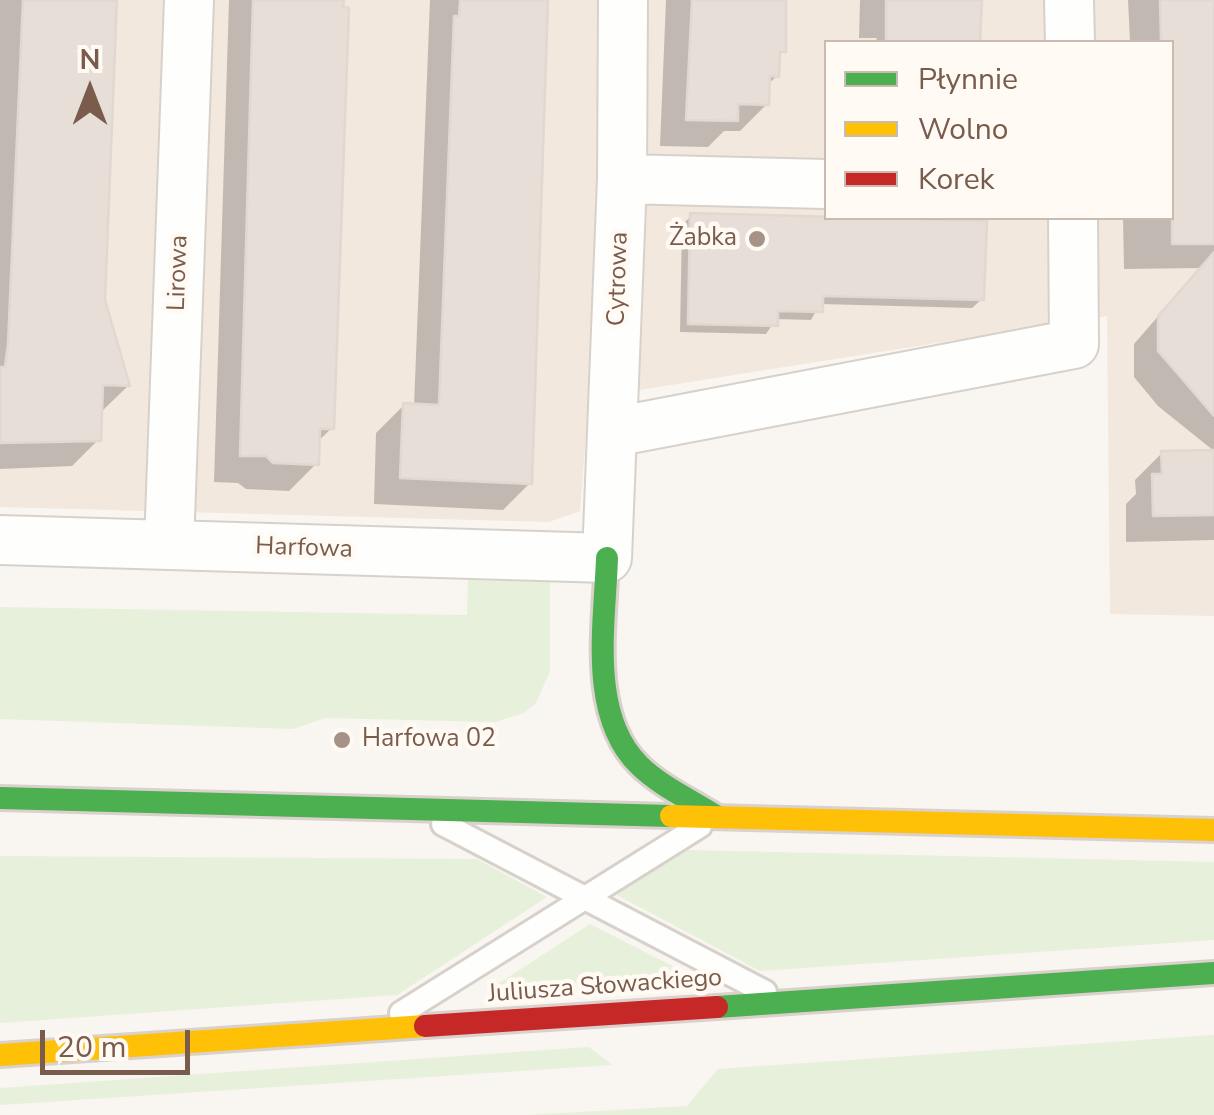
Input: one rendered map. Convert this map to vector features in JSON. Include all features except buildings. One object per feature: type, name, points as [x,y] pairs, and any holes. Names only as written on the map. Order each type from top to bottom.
[{"type":"main road","points":[[607,558],[606,686],[614,723],[636,762],[716,816]]},
{"type":"main road","points":[[0,798],[1214,830]]},
{"type":"main road","name":"Juliusza Słowackiego","points":[[0,1055],[1214,973]]},
{"type":"street","name":"Lirowa","points":[[169,545],[190,0]]},
{"type":"street","name":"Cytrowa","points":[[607,558],[622,179],[623,0]]},
{"type":"street","points":[[1069,0],[1070,40]]},
{"type":"street","points":[[622,179],[824,184]]},
{"type":"street","points":[[614,432],[1074,344],[1073,220]]},
{"type":"street","name":"Harfowa","points":[[0,540],[607,558]]},
{"type":"lane","points":[[414,808],[785,1002]]},
{"type":"lane","points":[[372,1030],[588,900],[716,816]]},
{"type":"shaded area","points":[[0,0],[1214,0],[1214,616],[1110,614],[1107,316],[589,398],[580,511],[549,522],[0,507]]},
{"type":"green space","points":[[468,580],[550,582],[550,671],[536,703],[524,713],[495,722],[325,718],[293,729],[0,719],[0,607],[467,615]]},
{"type":"green space","points":[[687,850],[1214,862],[1214,940],[760,971],[615,894]]},
{"type":"green space","points":[[0,856],[477,859],[547,897],[397,995],[0,1023]]},
{"type":"green space","points":[[590,924],[692,976],[490,989]]},
{"type":"green space","points":[[1214,1035],[1214,1115],[527,1115],[687,1106],[718,1069]]},
{"type":"green space","points":[[589,1047],[612,1065],[0,1105],[0,1088]]},
{"type":"traffic: fast","points":[[607,558],[603,667],[612,721],[623,744],[647,773],[716,816]]},
{"type":"traffic: fast","points":[[0,798],[671,816]]},
{"type":"traffic: fast","points":[[717,1007],[1214,973]]},
{"type":"traffic: slow","points":[[671,816],[1214,830]]},
{"type":"traffic: slow","points":[[0,1055],[425,1026]]},
{"type":"traffic: jam","points":[[425,1026],[717,1007]]},
{"type":"place","name":"Żabka","points":[[757,239]]},
{"type":"place","name":"Harfowa 02","points":[[342,740]]}]
